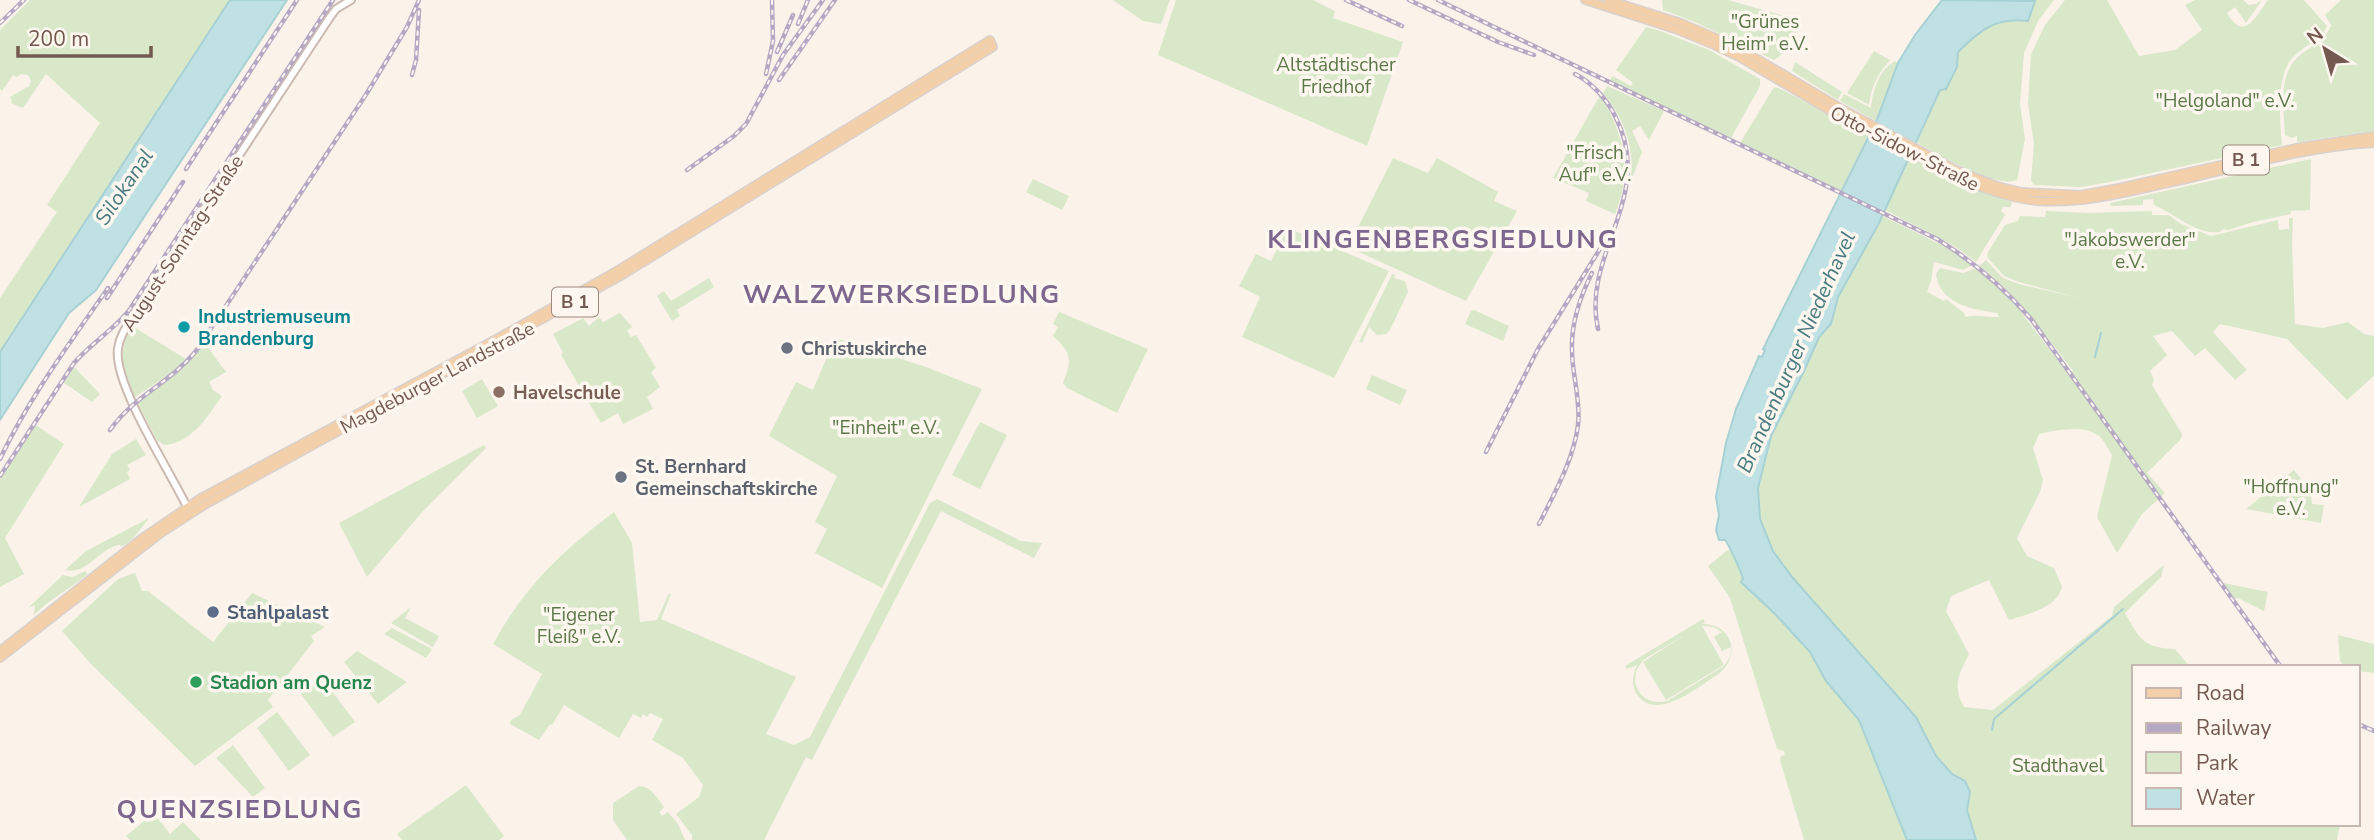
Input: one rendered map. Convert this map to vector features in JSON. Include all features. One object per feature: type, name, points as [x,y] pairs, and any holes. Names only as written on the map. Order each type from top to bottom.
[{"type":"main road","name":"B 1","points":[[1585,0],[1648,16]]},
{"type":"main road","name":"B 1","points":[[1608,0],[1648,16]]},
{"type":"main road","name":"Otto-Sidow-Straße","points":[[1648,16],[1737,47],[1775,73],[1864,125],[1958,171],[1997,186],[2037,194],[2081,195],[2301,147],[2374,136]]},
{"type":"main road","name":"Magdeburger Landstraße","points":[[0,651],[141,539],[188,510],[621,269],[991,44]]},
{"type":"main road","name":"Otto-Sidow-Straße","points":[[1921,154],[1955,176],[1997,192],[2036,201],[2079,201],[2109,197],[2303,153],[2374,143]]},
{"type":"main road","name":"Magdeburger Landstraße","points":[[0,658],[188,510]]},
{"type":"street","name":"August-Sonntag-Straße","points":[[188,510],[123,384],[117,359],[120,340],[330,17],[336,9],[351,0]]},
{"type":"green space","points":[[30,0],[230,0],[0,352],[0,298],[57,212],[47,205],[100,123],[46,74],[23,108],[11,103],[10,97],[29,86],[31,81],[28,75],[13,75],[2,91],[0,89],[0,30]]},
{"type":"green space","points":[[1113,0],[1170,0],[1161,24],[1143,21]]},
{"type":"green space","name":"Altstädtischer Friedhof","points":[[1176,0],[1313,0],[1335,11],[1333,18],[1403,42],[1367,146],[1158,55]]},
{"type":"green space","name":"\"Grünes Heim\" e.V.","points":[[1662,0],[1728,0],[1799,20],[1801,25],[1781,55],[1774,60],[1695,22],[1663,10]]},
{"type":"green space","points":[[2035,0],[2054,0],[2038,21],[2024,53],[2020,104],[2025,139],[2017,180],[1995,180],[1981,175],[1917,143],[1940,90],[1957,67],[1958,52],[1974,37],[1998,23],[2028,21]]},
{"type":"green space","points":[[2065,0],[2107,0],[2139,56],[2175,50],[2202,30],[2185,5],[2195,0],[2243,0],[2249,5],[2262,0],[2246,23],[2235,7],[2227,13],[2233,22],[2244,26],[2254,20],[2268,0],[2304,0],[2327,26],[2317,39],[2295,55],[2284,73],[2280,97],[2282,145],[2081,187],[2034,185],[2031,180],[2034,144],[2028,104],[2031,54],[2045,25]]},
{"type":"green space","points":[[2341,0],[2374,0],[2374,131],[2297,142],[2297,136],[2292,138],[2285,135],[2283,96],[2286,77],[2295,60],[2320,41],[2330,26],[2332,27],[2325,15]]},
{"type":"green space","points":[[1646,27],[1709,50],[1760,79],[1760,86],[1731,138],[1609,81],[1613,76],[1631,86],[1633,83],[1616,70]]},
{"type":"green space","points":[[1874,51],[1890,60],[1876,81],[1869,105],[1847,93]]},
{"type":"green space","points":[[1895,61],[1898,63],[1876,121],[1840,101],[1844,94],[1871,108],[1877,82],[1884,70]]},
{"type":"green space","points":[[1795,62],[1842,92],[1838,100],[1792,71]]},
{"type":"green space","points":[[1607,86],[1664,111],[1649,140],[1640,126],[1632,131],[1642,152],[1630,184],[1630,147],[1623,125],[1603,93]]},
{"type":"green space","points":[[1774,87],[1869,136],[1842,191],[1740,143]]},
{"type":"green space","name":"\"Frisch Auf\" e.V.","points":[[1600,95],[1615,124],[1623,153],[1624,183],[1615,214],[1586,201],[1589,193],[1553,178]]},
{"type":"green space","points":[[1393,158],[1428,173],[1437,158],[1498,192],[1494,201],[1517,211],[1466,301],[1348,247]]},
{"type":"green space","points":[[1910,158],[1971,188],[2012,202],[2011,207],[2003,207],[2001,211],[2005,215],[1976,262],[1953,245],[1885,210]]},
{"type":"green space","name":"\"Helgoland\" e.V.","points":[[2311,159],[2310,210],[2291,211],[2291,214],[2223,229],[2220,232],[2194,227],[2154,205],[2153,199],[2143,200],[2143,205],[2111,206],[2110,203]]},
{"type":"green space","points":[[1033,179],[1069,196],[1062,210],[1026,192]]},
{"type":"green space","points":[[2046,211],[2152,211],[2152,215],[2169,215],[2179,223],[2211,236],[2278,220],[2279,230],[2289,229],[2289,218],[2293,218],[2295,324],[2323,328],[2348,322],[2364,334],[2374,336],[2374,376],[2347,400],[2287,339],[2220,324],[2213,332],[2247,370],[2235,380],[2205,348],[2195,356],[2172,331],[2153,336],[2167,355],[2150,371],[2154,380],[2152,385],[2182,434],[2181,439],[2147,473],[2165,493],[2142,514],[2117,553],[2097,517],[2112,455],[2104,442],[2093,432],[2078,429],[2039,434],[2033,448],[2043,480],[2040,492],[2017,538],[2027,556],[2054,568],[2062,587],[2048,605],[2009,620],[1989,580],[1951,596],[1946,611],[1969,654],[1958,680],[1960,700],[1964,707],[1993,710],[2112,616],[2114,607],[2164,565],[2161,577],[2125,613],[2139,636],[2156,647],[2175,649],[2188,665],[2132,665],[2132,826],[2340,826],[2337,840],[1976,840],[1967,810],[1970,797],[1965,781],[1952,774],[1936,756],[1916,717],[1792,577],[1773,551],[1760,519],[1758,488],[1771,436],[1819,337],[1824,333],[1838,297],[1882,216],[1942,245],[1973,265],[1963,270],[1934,262],[1927,292],[1944,301],[1946,299],[1964,313],[1965,317],[1998,317],[1998,313],[1979,310],[1951,299],[1939,284],[1936,274],[1940,268],[1963,273],[1977,268],[2012,300],[2068,374],[2073,371],[2040,329],[2005,290],[1979,266],[1986,260],[2003,278],[2079,298],[2004,276],[1988,258],[1987,254],[2005,225],[2018,221],[2020,216],[2045,217]]},
{"type":"green space","points":[[1288,228],[1389,271],[1334,378],[1242,337],[1260,297],[1239,286],[1256,254],[1271,261]]},
{"type":"green space","points":[[1392,274],[1395,275],[1394,278],[1405,281],[1408,292],[1390,330],[1386,334],[1377,335],[1369,327],[1362,343],[1359,342]]},
{"type":"green space","points":[[709,278],[714,287],[677,310],[680,316],[672,321],[657,296],[664,291],[671,301]]},
{"type":"green space","points":[[1474,310],[1509,326],[1503,341],[1465,324]]},
{"type":"green space","points":[[1059,312],[1148,349],[1117,413],[1067,388],[1063,383],[1069,363],[1067,352],[1053,336],[1058,327],[1053,324]]},
{"type":"green space","points":[[620,313],[632,327],[627,331],[631,337],[636,335],[656,368],[651,372],[660,387],[647,397],[653,409],[623,424],[618,413],[601,423],[561,355],[563,353],[553,334],[583,318],[589,326],[599,317],[603,322]]},
{"type":"green space","points":[[132,326],[186,359],[174,371],[135,397],[123,362],[125,344]]},
{"type":"green space","name":"\"Einheit\" e.V.","points":[[835,338],[926,367],[982,389],[882,588],[815,553],[827,529],[815,522],[837,476],[769,436],[796,382],[813,390]]},
{"type":"green space","points":[[204,342],[226,372],[209,382],[213,390],[222,396],[191,434],[182,440],[164,445],[157,440],[137,401],[184,367]]},
{"type":"green space","points":[[74,367],[100,394],[92,402],[64,383]]},
{"type":"green space","points":[[1372,375],[1407,390],[1400,405],[1366,389]]},
{"type":"green space","points":[[482,379],[498,406],[477,418],[462,391]]},
{"type":"green space","points":[[980,422],[1007,435],[980,489],[952,475]]},
{"type":"green space","points":[[36,425],[64,444],[5,538],[24,574],[0,587],[0,480]]},
{"type":"green space","points":[[136,439],[146,455],[127,465],[130,479],[79,507],[112,454]]},
{"type":"green space","points":[[484,445],[486,448],[423,511],[367,577],[339,523]]},
{"type":"green space","name":"\"Hoffnung\" e.V.","points":[[2294,470],[2310,490],[2312,504],[2324,505],[2321,523],[2246,509]]},
{"type":"green space","name":"\"Eigener Fleiß\" e.V.","points":[[937,499],[1021,541],[1042,543],[1034,558],[941,511],[812,760],[806,757],[764,840],[692,840],[692,835],[676,814],[699,797],[703,785],[683,758],[652,740],[663,719],[650,713],[647,717],[643,714],[641,718],[633,714],[619,738],[564,705],[539,740],[510,724],[511,720],[520,715],[542,674],[493,644],[531,587],[577,541],[614,512],[632,543],[640,622],[657,620],[669,593],[671,594],[661,619],[796,677],[766,734],[794,745],[810,737],[930,503]]},
{"type":"green space","points":[[149,518],[126,544],[109,549],[79,569],[65,570],[86,551]]},
{"type":"green space","points":[[1729,549],[1742,572],[1744,579],[1741,582],[1810,652],[1826,681],[1859,720],[1907,840],[1804,840],[1780,760],[1781,756],[1785,755],[1784,751],[1777,749],[1730,598],[1708,566]]},
{"type":"green space","points":[[85,571],[88,574],[34,615],[35,605],[28,608],[63,575],[73,577]]},
{"type":"green space","name":"Stadion am Quenz","points":[[135,573],[142,591],[148,591],[213,642],[252,593],[325,627],[311,636],[314,641],[268,700],[273,707],[195,766],[91,664],[62,631],[118,579]]},
{"type":"green space","points":[[2223,583],[2268,592],[2264,611],[2238,598],[2234,599]]},
{"type":"green space","points":[[411,607],[405,618],[439,636],[433,647],[391,623]]},
{"type":"green space","points":[[1703,619],[1705,622],[1702,624],[1712,625],[1720,629],[1730,641],[1731,647],[1722,651],[1714,637],[1722,632],[1713,627],[1702,626],[1724,665],[1666,700],[1643,662],[1685,635],[1643,660],[1636,671],[1635,683],[1643,696],[1656,702],[1667,701],[1724,666],[1730,657],[1720,673],[1668,703],[1647,703],[1638,696],[1633,681],[1637,665],[1627,669],[1625,666]]},
{"type":"green space","points":[[392,628],[432,649],[426,658],[384,634]]},
{"type":"green space","points":[[2338,635],[2374,644],[2374,673],[2360,671],[2360,665],[2343,665]]},
{"type":"green space","points":[[357,651],[407,682],[378,704],[344,662]]},
{"type":"green space","points":[[322,678],[355,722],[333,737],[301,694]]},
{"type":"green space","points":[[277,712],[310,755],[289,771],[257,728]]},
{"type":"green space","points":[[233,745],[265,788],[253,797],[216,758]]},
{"type":"green space","points":[[466,785],[504,836],[499,840],[402,840],[397,834]]},
{"type":"green space","points":[[639,786],[647,788],[657,797],[664,807],[659,812],[662,816],[668,812],[678,824],[685,840],[627,840],[613,820],[613,803]]},
{"type":"green space","points":[[154,813],[170,834],[183,822],[201,840],[130,840],[126,836]]},
{"type":"water","name":"Silokanal","points":[[230,0],[287,0],[96,290],[69,313],[0,420],[0,352]]},
{"type":"water","name":"Brandenburger Niederhavel","points":[[1942,0],[2035,1],[2028,21],[1998,23],[1974,37],[1958,52],[1957,67],[1946,89],[1940,90],[1879,223],[1838,297],[1831,324],[1819,337],[1771,436],[1758,488],[1760,519],[1773,551],[1792,577],[1916,717],[1936,756],[1952,774],[1965,781],[1970,792],[1967,810],[1976,840],[1907,840],[1859,720],[1826,681],[1810,652],[1741,582],[1743,579],[1732,553],[1725,540],[1719,540],[1716,530],[1719,515],[1716,497],[1726,443],[1736,409],[1759,356],[1762,357],[1765,350],[1763,349],[1876,122],[1898,63]]},
{"type":"waterway","points":[[2095,357],[2101,333]]},
{"type":"waterway","points":[[1992,730],[1994,719],[2123,609]]},
{"type":"railway","points":[[0,23],[24,0]]},
{"type":"railway","points":[[186,169],[297,0]]},
{"type":"railway","points":[[0,476],[74,363],[130,309],[333,0]]},
{"type":"railway","points":[[110,430],[131,407],[175,372],[196,351],[367,93],[407,27],[419,0]]},
{"type":"railway","points":[[766,74],[773,41],[772,0]]},
{"type":"railway","points":[[798,24],[808,0]]},
{"type":"railway","points":[[687,170],[746,124],[783,55],[823,0]]},
{"type":"railway","points":[[779,80],[835,0]]},
{"type":"railway","points":[[1346,0],[1402,26]]},
{"type":"railway","points":[[1409,0],[1498,42],[1534,55]]},
{"type":"railway","points":[[1438,0],[1937,239],[1975,266],[2010,296],[2031,319],[2280,665]]},
{"type":"railway","points":[[412,75],[416,60],[419,10]]},
{"type":"railway","points":[[777,52],[793,15]]},
{"type":"railway","points":[[1575,74],[1593,86],[1608,103],[1626,145],[1628,172],[1624,199],[1599,275],[1596,301],[1598,329]]},
{"type":"railway","points":[[107,298],[183,182]]},
{"type":"railway","points":[[1486,452],[1538,349],[1603,244]]},
{"type":"railway","points":[[1539,524],[1563,476],[1576,438],[1579,416],[1572,340],[1580,301],[1592,273]]},
{"type":"railway","points":[[0,459],[37,393],[108,288]]},
{"type":"railway","points":[[2360,725],[2374,731]]},
{"type":"place","name":"Industriemuseum Brandenburg","points":[[184,327]]},
{"type":"place","name":"Christuskirche","points":[[787,348]]},
{"type":"place","name":"Havelschule","points":[[499,392]]},
{"type":"place","name":"St. Bernhard Gemeinschaftskirche","points":[[621,477]]},
{"type":"place","name":"Stahlpalast","points":[[213,612]]},
{"type":"place","name":"Stadion am Quenz","points":[[196,682]]},
{"type":"district","name":"KLINGENBERGSIEDLUNG","points":[[1443,239]]},
{"type":"district","name":"WALZWERKSIEDLUNG","points":[[902,294]]},
{"type":"district","name":"QUENZSIEDLUNG","points":[[240,809]]},
{"type":"park label","name":"\"Jakobswerder\" e.V.","points":[[2130,250]]},
{"type":"park label","name":"Stadthavel","points":[[2058,765]]}]
